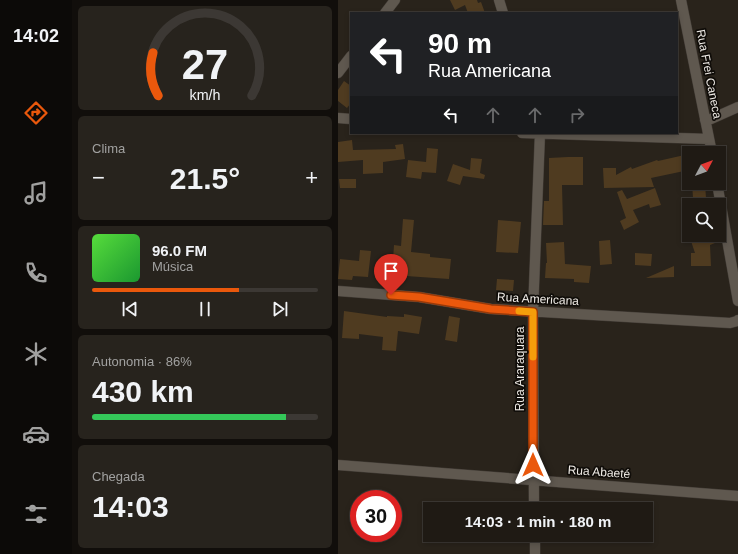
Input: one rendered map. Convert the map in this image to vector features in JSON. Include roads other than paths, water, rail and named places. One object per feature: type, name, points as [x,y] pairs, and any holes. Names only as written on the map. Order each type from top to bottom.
[{"type":"street","points":[[386,12],[395,0]]},
{"type":"street","points":[[499,0],[503,12]]},
{"type":"street","name":"Rua Frei Caneca","points":[[681,0],[710,146]]},
{"type":"street","points":[[338,73],[350,57]]},
{"type":"street","points":[[705,120],[711,119],[738,107]]},
{"type":"street","points":[[338,118],[350,119]]},
{"type":"street","points":[[541,134],[709,139]]},
{"type":"street","name":"Rua Araraquara","points":[[534,502],[533,312],[541,134]]},
{"type":"street","points":[[718,190],[738,301]]},
{"type":"street","name":"Rua Americana","points":[[338,291],[419,297],[491,309],[730,323],[738,321]]},
{"type":"street","name":"Rua Abaeté","points":[[338,465],[738,496]]},
{"type":"street","points":[[535,542],[535,554]]}]
